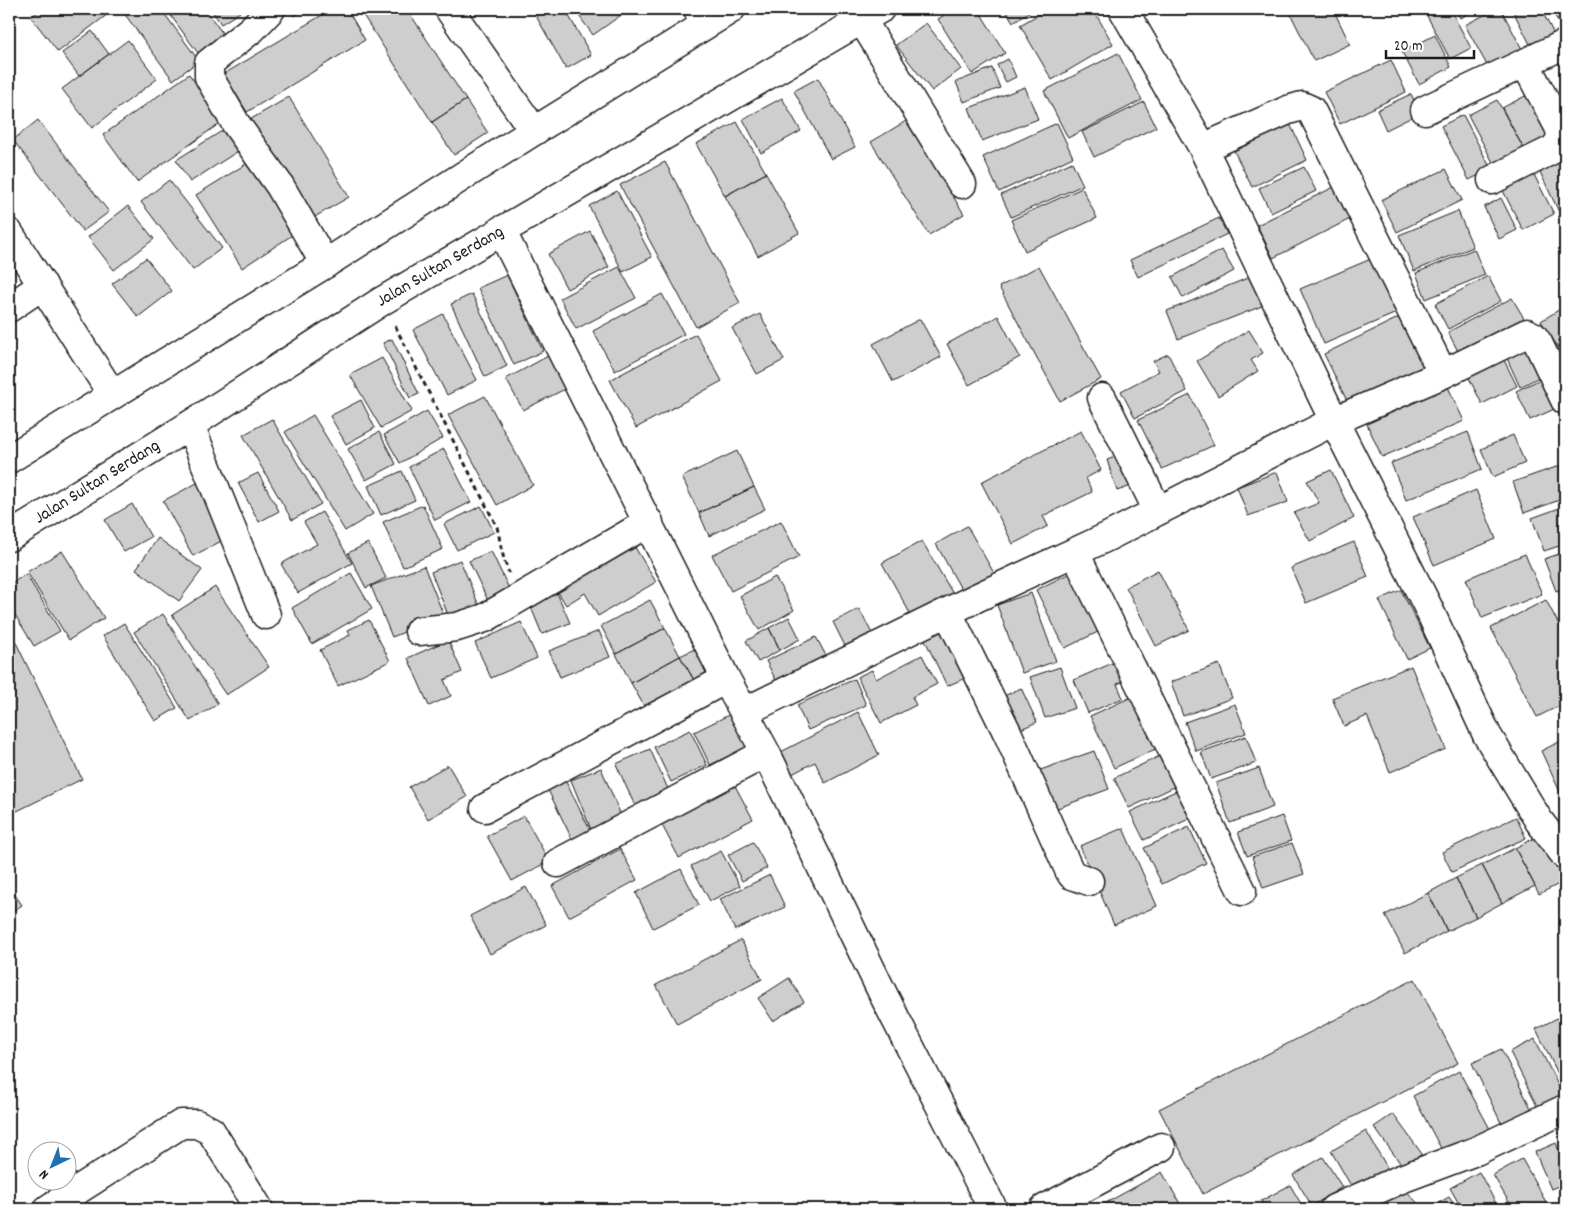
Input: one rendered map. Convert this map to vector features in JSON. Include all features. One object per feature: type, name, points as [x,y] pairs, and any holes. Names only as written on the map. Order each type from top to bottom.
[{"type":"main road","points":[[271,9],[252,29],[209,63],[207,70],[209,77],[236,124],[280,186],[325,264]]},
{"type":"main road","points":[[449,9],[534,130]]},
{"type":"main road","points":[[9,459],[325,264],[534,130],[701,17],[731,9]]},
{"type":"main road","points":[[1123,9],[1203,148],[1334,421],[1427,605],[1487,735],[1539,822],[1565,855]]},
{"type":"main road","points":[[871,14],[962,184]]},
{"type":"main road","name":"Jalan Sultan Serdang","points":[[9,537],[190,425],[382,301],[871,14]]},
{"type":"main road","points":[[1425,110],[1565,44]]},
{"type":"main road","points":[[1492,180],[1554,149],[1562,138],[1559,127],[1525,63]]},
{"type":"main road","points":[[1203,148],[1288,110],[1302,106],[1308,107],[1443,374]]},
{"type":"main road","points":[[501,230],[726,679],[766,752],[884,996],[993,1209]]},
{"type":"main road","points":[[9,233],[112,394]]},
{"type":"main road","points":[[9,308],[43,285]]},
{"type":"main road","points":[[744,712],[1075,553],[1334,421],[1443,374],[1528,333],[1538,343],[1565,400]]},
{"type":"main road","points":[[1102,398],[1158,511]]},
{"type":"main road","points":[[190,425],[266,615]]},
{"type":"main road","points":[[419,631],[473,623],[520,598],[649,522]]},
{"type":"main road","points":[[1075,553],[1242,890]]},
{"type":"main road","points":[[948,613],[1007,732],[1069,870],[1072,875],[1089,881]]},
{"type":"main road","points":[[485,808],[726,679]]},
{"type":"main road","points":[[558,863],[766,752]]},
{"type":"main road","points":[[1334,1209],[1401,1179],[1476,1152],[1565,1109]]},
{"type":"main road","points":[[48,1209],[181,1124],[197,1124],[211,1131],[259,1209]]},
{"type":"main road","points":[[1044,1209],[1161,1147]]},
{"type":"path","points":[[382,301],[497,527],[502,545],[501,554],[520,598]]},
{"type":"building","points":[[41,9],[111,9],[112,11],[58,52],[31,17]]},
{"type":"building","points":[[121,9],[161,9],[199,61],[173,80]]},
{"type":"building","points":[[166,9],[205,9],[223,34],[198,53]]},
{"type":"building","points":[[211,9],[239,9],[240,12],[221,24]]},
{"type":"building","points":[[290,9],[306,9],[294,16]]},
{"type":"building","points":[[332,9],[347,9],[365,40],[247,112],[224,74]]},
{"type":"building","points":[[359,9],[407,9],[466,100],[432,122]]},
{"type":"building","points":[[532,9],[565,9],[591,55],[566,69]]},
{"type":"building","points":[[574,9],[621,9],[624,13],[593,35]]},
{"type":"building","points":[[954,9],[978,9],[1005,53],[972,74],[938,19]]},
{"type":"building","points":[[1005,9],[1034,9],[1013,22]]},
{"type":"building","points":[[1048,9],[1093,9],[1113,44],[1052,80],[1020,25]]},
{"type":"building","points":[[1288,9],[1333,9],[1350,44],[1314,61]]},
{"type":"building","points":[[1435,9],[1450,9],[1471,48],[1450,59],[1426,14]]},
{"type":"building","points":[[1455,9],[1478,9],[1460,18]]},
{"type":"building","points":[[1496,9],[1501,9],[1523,51],[1489,69],[1465,25]]},
{"type":"building","points":[[1512,9],[1541,9],[1556,38],[1533,50]]},
{"type":"building","points":[[1551,9],[1565,9],[1565,26],[1562,28]]},
{"type":"building","points":[[926,23],[961,69],[932,91],[896,45]]},
{"type":"building","points":[[92,31],[109,54],[79,76],[62,53]]},
{"type":"building","points":[[1435,35],[1451,67],[1419,84],[1402,52]]},
{"type":"building","points":[[128,40],[157,79],[92,128],[62,89]]},
{"type":"building","points":[[1118,53],[1142,100],[1068,138],[1044,91]]},
{"type":"building","points":[[1008,59],[1016,77],[1006,82],[997,65]]},
{"type":"building","points":[[1391,60],[1406,92],[1340,124],[1324,92]]},
{"type":"building","points":[[992,68],[1000,88],[964,102],[956,82]]},
{"type":"building","points":[[189,74],[223,121],[137,182],[103,135]]},
{"type":"building","points":[[818,78],[855,147],[831,159],[794,91]]},
{"type":"building","points":[[1025,87],[1038,119],[982,141],[969,108]]},
{"type":"building","points":[[1533,92],[1557,136],[1526,153],[1502,108]]},
{"type":"building","points":[[1411,94],[1420,113],[1386,130],[1377,110]]},
{"type":"building","points":[[289,97],[349,197],[306,222],[246,122]]},
{"type":"building","points":[[782,98],[801,131],[761,153],[743,119]]},
{"type":"building","points":[[466,100],[488,133],[454,155],[432,122]]},
{"type":"building","points":[[1497,100],[1526,153],[1496,168],[1468,115]]},
{"type":"building","points":[[1144,102],[1156,127],[1094,157],[1082,132]]},
{"type":"building","points":[[1463,115],[1491,169],[1469,180],[1441,126]]},
{"type":"building","points":[[38,120],[109,212],[83,231],[13,140]]},
{"type":"building","points":[[906,121],[964,214],[929,235],[871,142]]},
{"type":"building","points":[[737,122],[766,173],[725,196],[696,144]]},
{"type":"building","points":[[1057,123],[1073,157],[999,192],[983,157]]},
{"type":"building","points":[[233,124],[246,146],[190,182],[176,160]]},
{"type":"building","points":[[1290,124],[1307,160],[1252,187],[1234,151]]},
{"type":"building","points":[[254,159],[300,230],[242,268],[196,195]]},
{"type":"building","points":[[1565,160],[1565,209],[1559,212],[1540,172]]},
{"type":"building","points":[[665,162],[740,303],[696,327],[620,185]]},
{"type":"building","points":[[1072,162],[1083,185],[1011,217],[1001,195]]},
{"type":"building","points":[[1304,167],[1316,191],[1271,213],[1259,188]]},
{"type":"building","points":[[1530,167],[1554,214],[1523,230],[1499,183]]},
{"type":"building","points":[[1446,169],[1462,200],[1397,232],[1381,200]]},
{"type":"building","points":[[766,173],[799,233],[758,256],[725,196]]},
{"type":"building","points":[[169,180],[222,248],[193,270],[141,202]]},
{"type":"building","points":[[1334,187],[1350,219],[1273,258],[1257,225]]},
{"type":"building","points":[[1082,188],[1097,218],[1025,251],[1011,220]]},
{"type":"building","points":[[617,191],[652,257],[623,272],[589,206]]},
{"type":"building","points":[[1501,198],[1517,230],[1499,239],[1484,207]]},
{"type":"building","points":[[128,206],[154,239],[114,270],[88,237]]},
{"type":"building","points":[[1458,211],[1473,247],[1414,271],[1399,235]]},
{"type":"building","points":[[1219,218],[1227,234],[1138,277],[1130,260]]},
{"type":"building","points":[[590,231],[609,267],[567,289],[548,254]]},
{"type":"building","points":[[1474,249],[1485,275],[1426,299],[1416,273]]},
{"type":"building","points":[[1222,250],[1234,271],[1183,298],[1172,277]]},
{"type":"building","points":[[1378,256],[1401,311],[1324,344],[1300,289]]},
{"type":"building","points":[[146,258],[172,291],[138,317],[112,284]]},
{"type":"building","points":[[1039,266],[1101,379],[1060,401],[999,287]]},
{"type":"building","points":[[619,267],[636,298],[576,329],[560,298]]},
{"type":"building","points":[[507,275],[543,351],[514,365],[478,288]]},
{"type":"building","points":[[1488,276],[1501,301],[1448,329],[1435,304]]},
{"type":"building","points":[[1250,277],[1262,306],[1178,339],[1167,311]]},
{"type":"building","points":[[472,294],[507,366],[485,377],[451,304]]},
{"type":"building","points":[[662,294],[684,334],[615,371],[593,331]]},
{"type":"building","points":[[1512,298],[1525,320],[1460,355],[1448,332]]},
{"type":"building","points":[[1565,306],[1565,358],[1541,321]]},
{"type":"building","points":[[443,314],[477,380],[447,395],[413,330]]},
{"type":"building","points":[[760,314],[784,360],[757,374],[732,328]]},
{"type":"building","points":[[998,316],[1020,357],[969,385],[947,344]]},
{"type":"building","points":[[1402,316],[1428,369],[1350,407],[1324,354]]},
{"type":"building","points":[[920,319],[941,357],[893,382],[873,344]]},
{"type":"building","points":[[1249,330],[1263,353],[1251,360],[1258,371],[1218,396],[1197,361]]},
{"type":"building","points":[[696,334],[722,381],[636,428],[610,380]]},
{"type":"building","points":[[392,339],[419,394],[410,398],[383,343]]},
{"type":"building","points":[[1529,342],[1545,374],[1520,387],[1505,354]]},
{"type":"building","points":[[1168,354],[1187,391],[1135,418],[1121,391],[1159,371],[1153,361]]},
{"type":"building","points":[[548,356],[565,389],[523,410],[506,379]]},
{"type":"building","points":[[382,358],[412,411],[381,428],[350,375]]},
{"type":"building","points":[[1503,358],[1517,386],[1482,404],[1468,376]]},
{"type":"building","points":[[1545,377],[1559,407],[1530,420],[1516,391]]},
{"type":"building","points":[[1448,387],[1464,421],[1382,457],[1367,424]]},
{"type":"building","points":[[1190,395],[1214,445],[1162,469],[1138,420]]},
{"type":"building","points":[[485,396],[533,485],[497,505],[448,415]]},
{"type":"building","points":[[361,400],[375,428],[346,444],[330,416]]},
{"type":"building","points":[[427,411],[443,438],[400,463],[384,435]]},
{"type":"building","points":[[313,415],[373,514],[345,531],[285,432]]},
{"type":"building","points":[[272,419],[321,504],[292,520],[243,435]]},
{"type":"building","points":[[1081,431],[1101,470],[1086,478],[1092,492],[1043,516],[1048,526],[1013,544],[981,482]]},
{"type":"building","points":[[379,432],[396,464],[366,480],[348,449]]},
{"type":"building","points":[[1468,432],[1482,469],[1406,500],[1391,463]]},
{"type":"building","points":[[1513,435],[1525,463],[1493,477],[1481,449]]},
{"type":"building","points":[[444,449],[471,502],[435,520],[409,467]]},
{"type":"building","points":[[737,451],[754,487],[699,513],[682,477]]},
{"type":"building","points":[[1123,454],[1134,485],[1117,491],[1107,460]]},
{"type":"building","points":[[1565,464],[1565,498],[1524,513],[1513,482]]},
{"type":"building","points":[[1331,470],[1354,518],[1310,541],[1294,513],[1319,503],[1307,481]]},
{"type":"building","points":[[402,471],[415,500],[381,515],[368,486]]},
{"type":"building","points":[[1277,472],[1288,502],[1248,516],[1237,487]]},
{"type":"building","points":[[258,473],[279,511],[259,522],[238,483]]},
{"type":"building","points":[[197,483],[227,538],[193,556],[163,501]]},
{"type":"building","points":[[754,487],[765,509],[709,536],[699,513]]},
{"type":"building","points":[[1476,490],[1496,539],[1434,565],[1413,517]]},
{"type":"building","points":[[132,504],[151,537],[124,552],[105,520]]},
{"type":"building","points":[[423,505],[443,549],[403,567],[383,522]]},
{"type":"building","points":[[481,506],[494,532],[457,550],[444,524]]},
{"type":"building","points":[[1565,506],[1565,544],[1544,551],[1532,518]]},
{"type":"building","points":[[322,512],[352,563],[298,593],[281,564],[317,544],[304,522]]},
{"type":"building","points":[[781,521],[799,557],[731,591],[712,555]]},
{"type":"building","points":[[967,526],[998,580],[966,598],[936,544]]},
{"type":"building","points":[[158,538],[202,570],[179,601],[136,569]]},
{"type":"building","points":[[922,541],[957,601],[916,624],[882,563]]},
{"type":"building","points":[[1354,542],[1368,577],[1306,603],[1291,568]]},
{"type":"building","points":[[368,543],[386,578],[366,588],[348,553]]},
{"type":"building","points":[[633,544],[656,582],[598,616],[585,593],[566,605],[556,589]]},
{"type":"building","points":[[62,551],[104,618],[69,640],[27,572]]},
{"type":"building","points":[[491,551],[514,599],[492,609],[469,561]]},
{"type":"building","points":[[1565,552],[1565,588],[1556,591],[1544,559]]},
{"type":"building","points":[[1525,554],[1542,594],[1482,618],[1466,579]]},
{"type":"building","points":[[460,560],[482,613],[452,625],[431,572]]},
{"type":"building","points":[[424,566],[444,616],[392,637],[371,586]]},
{"type":"building","points":[[1076,570],[1106,628],[1065,648],[1036,590]]},
{"type":"building","points":[[1158,570],[1189,630],[1156,646],[1126,587]]},
{"type":"building","points":[[351,573],[372,609],[312,644],[292,608]]},
{"type":"building","points":[[26,574],[60,631],[34,646],[9,605],[9,585]]},
{"type":"building","points":[[775,577],[794,610],[759,630],[740,596]]},
{"type":"building","points":[[215,587],[269,667],[226,695],[172,615]]},
{"type":"building","points":[[1401,590],[1430,648],[1407,659],[1379,600]]},
{"type":"building","points":[[557,593],[570,623],[542,634],[530,605]]},
{"type":"building","points":[[1031,593],[1056,661],[1022,673],[997,605]]},
{"type":"building","points":[[650,600],[665,628],[616,654],[601,626]]},
{"type":"building","points":[[1546,600],[1565,636],[1565,703],[1537,717],[1491,628]]},
{"type":"building","points":[[859,609],[875,639],[848,652],[833,622]]},
{"type":"building","points":[[163,614],[218,704],[190,721],[134,632]]},
{"type":"building","points":[[789,617],[800,639],[780,650],[769,628]]},
{"type":"building","points":[[369,620],[390,661],[338,686],[320,650],[350,635],[348,630]]},
{"type":"building","points":[[521,622],[537,658],[491,678],[475,643]]},
{"type":"building","points":[[124,623],[177,708],[155,721],[103,636]]},
{"type":"building","points":[[950,626],[972,675],[947,686],[924,638]]},
{"type":"building","points":[[9,628],[82,779],[9,815]]},
{"type":"building","points":[[665,628],[680,656],[631,683],[616,654]]},
{"type":"building","points":[[769,628],[780,650],[758,662],[746,641]]},
{"type":"building","points":[[599,631],[610,657],[560,677],[549,651]]},
{"type":"building","points":[[816,637],[831,665],[781,690],[766,661]]},
{"type":"building","points":[[448,640],[462,672],[444,680],[451,696],[429,706],[408,658]]},
{"type":"building","points":[[705,644],[718,667],[694,680],[680,656]]},
{"type":"building","points":[[922,655],[937,684],[912,697],[916,705],[881,723],[857,677],[872,670],[876,679]]},
{"type":"building","points":[[680,656],[694,680],[644,706],[631,683]]},
{"type":"building","points":[[1117,661],[1125,681],[1117,684],[1123,698],[1088,713],[1074,680]]},
{"type":"building","points":[[1219,664],[1232,698],[1183,716],[1171,682]]},
{"type":"building","points":[[1411,666],[1446,749],[1390,772],[1367,716],[1344,726],[1332,698]]},
{"type":"building","points":[[1060,667],[1075,708],[1045,718],[1030,677]]},
{"type":"building","points":[[855,679],[866,705],[808,730],[797,705]]},
{"type":"building","points":[[1021,688],[1037,722],[1014,732],[998,699]]},
{"type":"building","points":[[1138,694],[1162,746],[1114,768],[1090,716]]},
{"type":"building","points":[[1235,704],[1246,733],[1196,751],[1185,722]]},
{"type":"building","points":[[735,712],[751,745],[710,765],[694,732]]},
{"type":"building","points":[[858,712],[879,755],[825,783],[815,762],[790,775],[779,753]]},
{"type":"building","points":[[690,730],[707,765],[671,782],[654,747]]},
{"type":"building","points":[[1246,736],[1256,763],[1211,779],[1201,752]]},
{"type":"building","points":[[1565,739],[1565,792],[1561,794],[1541,751]]},
{"type":"building","points":[[650,749],[669,791],[635,806],[616,764]]},
{"type":"building","points":[[1094,751],[1109,789],[1047,812],[1032,773]]},
{"type":"building","points":[[1160,756],[1174,787],[1129,808],[1114,778]]},
{"type":"building","points":[[448,765],[467,797],[428,819],[409,787]]},
{"type":"building","points":[[601,768],[625,825],[594,837],[571,780]]},
{"type":"building","points":[[1259,768],[1273,807],[1230,823],[1216,783]]},
{"type":"building","points":[[565,780],[594,838],[576,847],[547,788]]},
{"type":"building","points":[[734,784],[753,819],[679,858],[661,823]]},
{"type":"building","points":[[1178,790],[1191,818],[1144,840],[1130,812]]},
{"type":"building","points":[[524,816],[549,861],[512,881],[487,836]]},
{"type":"building","points":[[1282,816],[1291,841],[1247,856],[1238,832]]},
{"type":"building","points":[[1516,817],[1526,838],[1452,872],[1442,852]]},
{"type":"building","points":[[1189,827],[1206,863],[1162,884],[1144,848]]},
{"type":"building","points":[[1123,828],[1157,906],[1114,925],[1080,846]]},
{"type":"building","points":[[1542,834],[1565,881],[1539,894],[1515,848]]},
{"type":"building","points":[[753,842],[767,868],[742,881],[728,855]]},
{"type":"building","points":[[1292,843],[1304,874],[1263,888],[1252,857]]},
{"type":"building","points":[[1515,848],[1535,886],[1502,903],[1482,865]]},
{"type":"building","points":[[620,849],[637,880],[569,917],[552,886]]},
{"type":"building","points":[[721,851],[740,886],[710,901],[691,866]]},
{"type":"building","points":[[1482,865],[1502,903],[1476,917],[1456,878]]},
{"type":"building","points":[[681,869],[699,905],[653,928],[636,893]]},
{"type":"building","points":[[770,875],[785,907],[735,930],[720,899]]},
{"type":"building","points":[[1456,878],[1476,917],[1447,931],[1428,893]]},
{"type":"building","points":[[9,886],[22,905],[9,914]]},
{"type":"building","points":[[526,887],[546,925],[490,954],[470,916]]},
{"type":"building","points":[[1428,893],[1447,931],[1405,953],[1385,915]]},
{"type":"building","points":[[741,940],[762,979],[677,1024],[656,985]]},
{"type":"building","points":[[789,978],[804,1002],[773,1021],[758,998]]},
{"type":"building","points":[[1415,979],[1458,1063],[1203,1194],[1159,1109]]},
{"type":"building","points":[[1565,1014],[1565,1088],[1536,1029]]},
{"type":"building","points":[[1535,1039],[1564,1097],[1539,1110],[1510,1052]]},
{"type":"building","points":[[1501,1049],[1535,1116],[1505,1131],[1472,1063]]},
{"type":"building","points":[[1459,1071],[1490,1129],[1444,1154],[1413,1096]]},
{"type":"building","points":[[1393,1114],[1422,1154],[1403,1167],[1374,1127]]},
{"type":"building","points":[[1366,1131],[1388,1169],[1353,1189],[1331,1151]]},
{"type":"building","points":[[1556,1143],[1565,1166],[1565,1183],[1551,1189],[1535,1152]]},
{"type":"building","points":[[1323,1157],[1342,1187],[1312,1206],[1293,1175]]},
{"type":"building","points":[[1522,1159],[1547,1204],[1539,1209],[1513,1209],[1493,1175]]},
{"type":"building","points":[[1162,1172],[1183,1209],[1095,1209]]},
{"type":"building","points":[[1479,1172],[1499,1209],[1462,1209],[1450,1188]]},
{"type":"building","points":[[1290,1185],[1304,1209],[1265,1209],[1261,1201]]},
{"type":"building","points":[[1401,1185],[1421,1207],[1418,1209],[1375,1209]]},
{"type":"building","points":[[1449,1197],[1457,1209],[1427,1209]]}]
